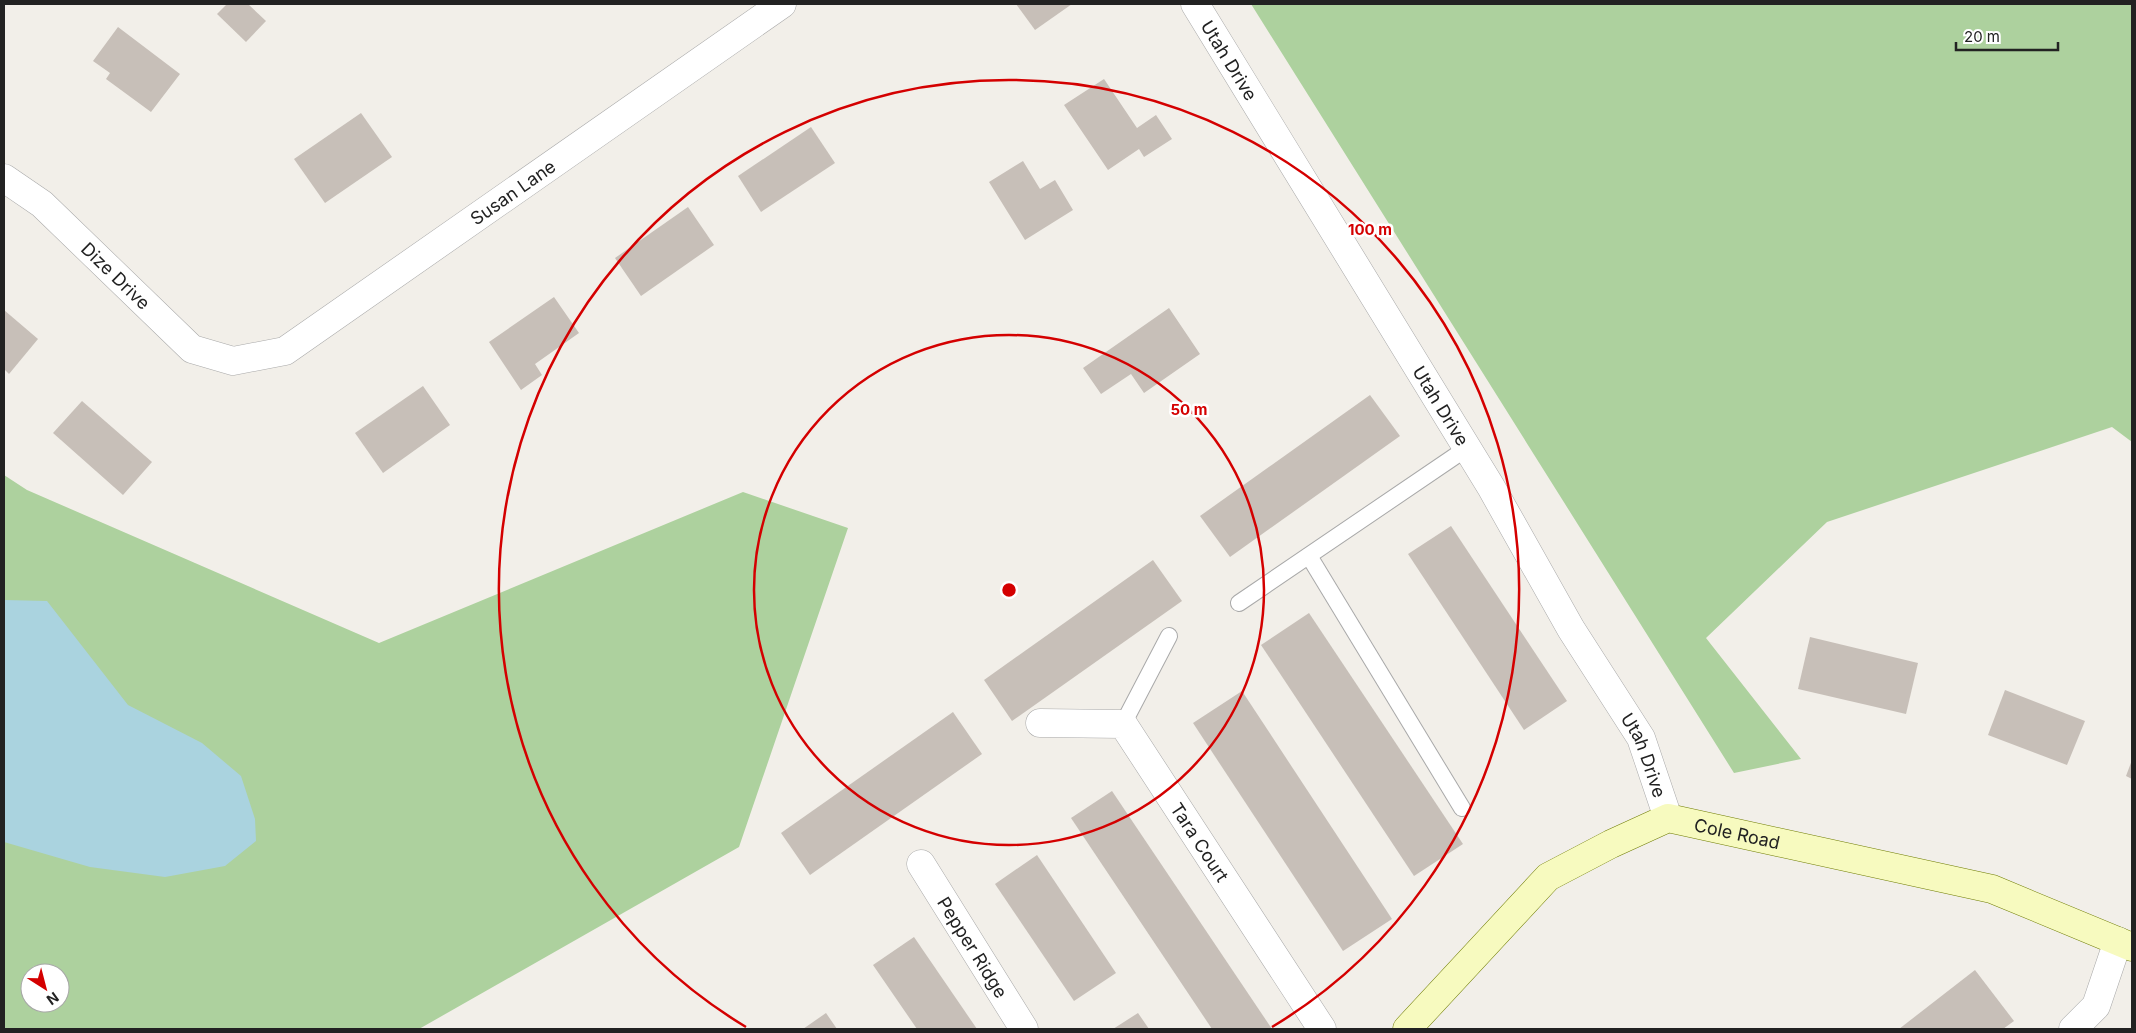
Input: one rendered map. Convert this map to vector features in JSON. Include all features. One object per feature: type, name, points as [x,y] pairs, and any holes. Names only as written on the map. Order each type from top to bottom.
[{"type":"street","name":"Susan Lane","points":[[233,361],[285,350],[782,4]]},
{"type":"street","name":"Utah Drive","points":[[1195,4],[1467,448],[1571,629],[1641,738],[1668,818]]},
{"type":"street","name":"Dize Drive","points":[[4,178],[42,204],[192,349],[233,361]]},
{"type":"street","points":[[1040,723],[1123,724]]},
{"type":"street","name":"Tara Court","points":[[1123,724],[1322,1029]]},
{"type":"street","name":"Cole Road","points":[[1668,818],[1992,889],[2125,944]]},
{"type":"street","points":[[1407,1029],[1548,877],[1610,844],[1668,818]]},
{"type":"street","name":"Pepper Ridge","points":[[922,864],[1024,1029]]},
{"type":"street","points":[[2073,1029],[2096,1006],[2125,944]]},
{"type":"lane","points":[[1239,603],[1467,448]]},
{"type":"lane","points":[[1309,556],[1462,808]]},
{"type":"lane","points":[[1123,724],[1168,636]]},
{"type":"green space","points":[[1251,4],[2132,4],[2132,442],[2112,427],[1827,522],[1706,638],[1801,759],[1734,773]]},
{"type":"green space","points":[[4,475],[27,490],[379,643],[743,492],[848,528],[739,847],[419,1029],[4,1029]]},
{"type":"water","points":[[4,600],[47,601],[128,705],[202,743],[241,776],[255,819],[256,841],[225,866],[165,877],[90,867],[4,842]]},
{"type":"building","points":[[227,4],[248,4],[266,21],[246,42],[217,14]]},
{"type":"building","points":[[1016,4],[1072,4],[1035,30]]},
{"type":"building","points":[[118,27],[180,74],[151,112],[106,79],[110,73],[93,61]]},
{"type":"building","points":[[1104,79],[1137,128],[1156,115],[1172,139],[1144,157],[1139,149],[1108,170],[1064,105]]},
{"type":"building","points":[[361,113],[392,157],[325,203],[294,159]]},
{"type":"building","points":[[811,127],[835,163],[761,212],[738,176]]},
{"type":"building","points":[[1023,161],[1040,189],[1055,180],[1073,210],[1025,240],[989,182]]},
{"type":"building","points":[[688,207],[714,245],[641,296],[615,258]]},
{"type":"building","points":[[554,297],[579,333],[535,364],[542,375],[521,390],[489,342]]},
{"type":"building","points":[[1169,308],[1200,354],[1144,393],[1131,374],[1101,394],[1083,368]]},
{"type":"building","points":[[4,310],[38,339],[9,374],[4,369]]},
{"type":"building","points":[[423,386],[450,425],[383,473],[355,433]]},
{"type":"building","points":[[1370,395],[1400,436],[1230,557],[1200,516]]},
{"type":"building","points":[[82,401],[152,462],[123,495],[53,433]]},
{"type":"building","points":[[1451,526],[1567,701],[1524,730],[1408,554]]},
{"type":"building","points":[[1153,560],[1182,601],[1012,721],[984,680]]},
{"type":"building","points":[[1309,613],[1463,844],[1414,876],[1261,645]]},
{"type":"building","points":[[1810,637],[1918,663],[1906,714],[1798,689]]},
{"type":"building","points":[[2005,690],[2085,721],[2067,765],[1988,735]]},
{"type":"building","points":[[1242,691],[1392,919],[1343,951],[1193,723]]},
{"type":"building","points":[[953,712],[982,754],[810,875],[781,833]]},
{"type":"building","points":[[2132,760],[2132,779],[2126,776]]},
{"type":"building","points":[[1112,791],[1272,1029],[1212,1029],[1071,818]]},
{"type":"building","points":[[1037,855],[1116,973],[1074,1001],[995,884]]},
{"type":"building","points":[[914,937],[977,1029],[917,1029],[873,965]]},
{"type":"building","points":[[1975,970],[2014,1021],[2003,1029],[1899,1029]]},
{"type":"building","points":[[826,1013],[837,1029],[803,1029]]},
{"type":"building","points":[[1138,1013],[1149,1029],[1113,1029]]}]
